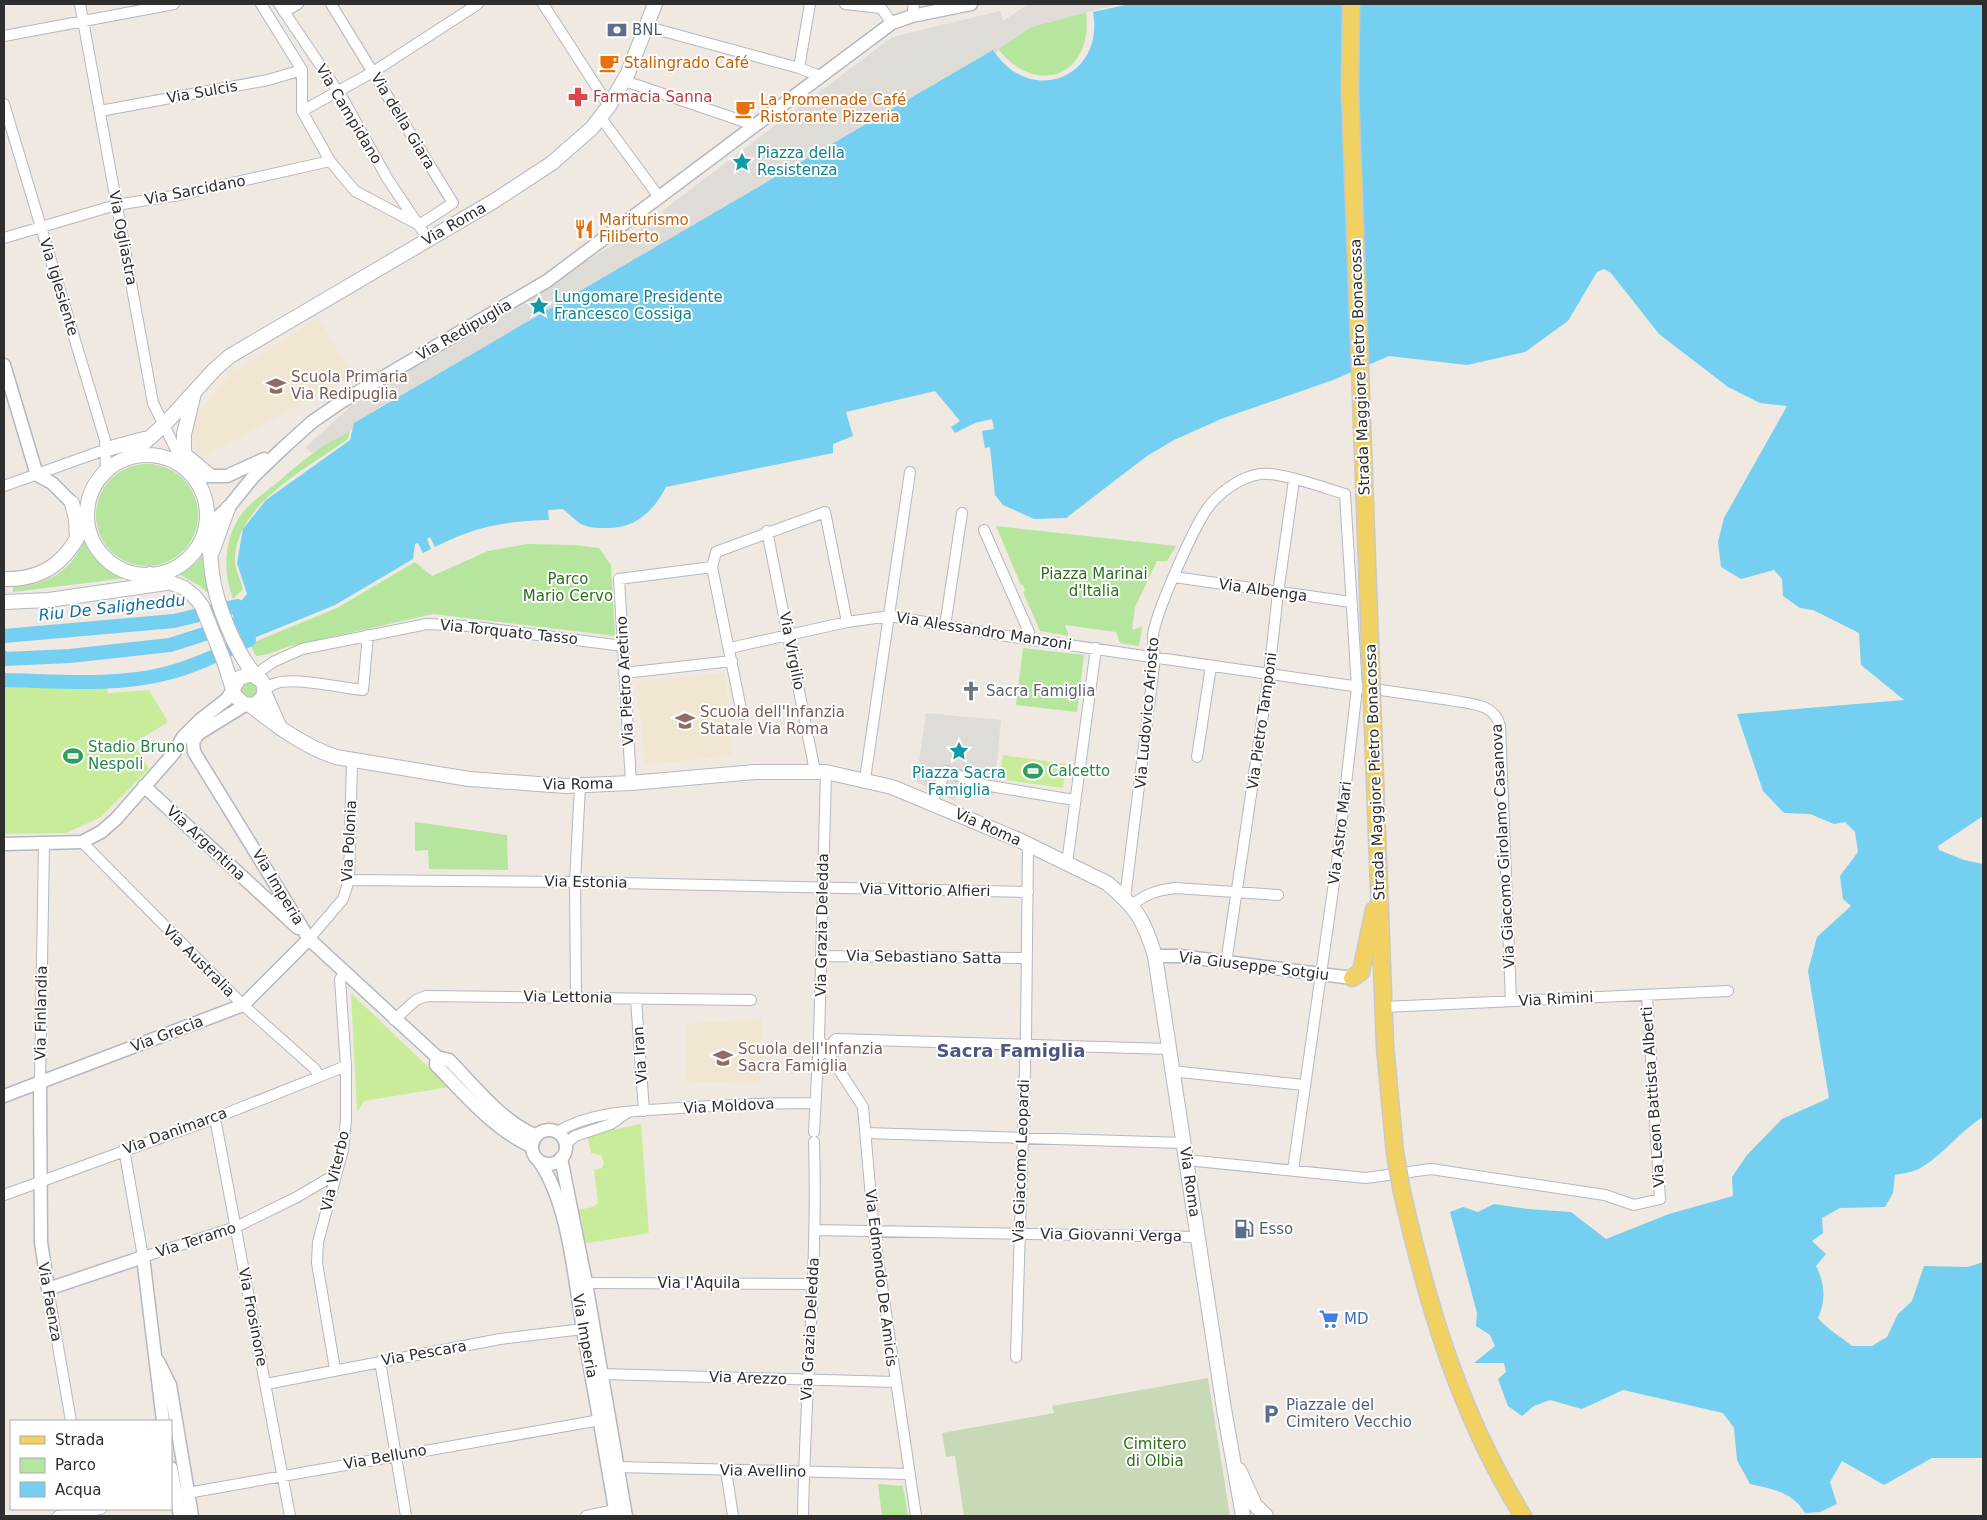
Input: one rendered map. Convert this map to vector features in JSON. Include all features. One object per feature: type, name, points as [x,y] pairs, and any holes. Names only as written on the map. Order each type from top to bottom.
[{"type":"main road","name":"Via Roma","points":[[126,459],[164,425],[195,390],[230,356],[525,183],[559,157],[592,128],[625,81],[648,27],[655,4]]},
{"type":"main road","name":"Strada Maggiore Pietro Bonacossa","points":[[1351,4],[1350,91],[1385,1046],[1395,1153],[1418,1263],[1438,1333],[1463,1397],[1490,1457],[1522,1516]]},
{"type":"main road","points":[[195,390],[184,434],[187,466],[206,500],[206,527],[218,601],[244,662],[255,676],[262,681],[264,692],[280,729]]},
{"type":"main road","points":[[107,449],[148,438]]},
{"type":"main road","points":[[4,579],[25,577],[56,566],[77,541],[87,519],[92,493],[106,471],[126,459],[144,455],[162,456],[209,475]]},
{"type":"main road","points":[[72,503],[87,519],[90,534],[97,548],[107,559],[120,568],[134,573],[163,573],[186,560],[196,551],[206,527]]},
{"type":"main road","points":[[72,503],[76,519],[77,541]]},
{"type":"main road","points":[[211,555],[228,508]]},
{"type":"main road","points":[[150,574],[167,583],[184,588],[202,606],[224,661],[235,696],[248,705],[257,703],[264,692]]},
{"type":"main road","points":[[138,585],[150,574]]},
{"type":"main road","points":[[4,602],[49,600],[138,585],[167,583]]},
{"type":"main road","points":[[234,689],[239,678],[246,675],[255,676]]},
{"type":"main road","name":"Via Roma","points":[[248,705],[280,729],[318,751],[352,761],[478,780],[580,786],[755,772],[821,772],[865,779],[892,787],[1028,845],[1107,884],[1128,902],[1146,926],[1155,956],[1171,1071],[1243,1516]]},
{"type":"main road","points":[[1352,978],[1361,972],[1379,884]]},
{"type":"main road","points":[[1232,1456],[1256,1505],[1266,1516]]},
{"type":"street","name":"Via Ogliastra","points":[[80,4],[153,403],[187,466]]},
{"type":"street","points":[[4,36],[174,4]]},
{"type":"street","name":"Via Campidano","points":[[261,4],[302,70],[302,111],[330,161],[355,191],[419,225]]},
{"type":"street","points":[[282,8],[298,4]]},
{"type":"street","name":"Via della Giara","points":[[331,4],[453,203],[419,225]]},
{"type":"street","points":[[302,111],[373,72],[478,4]]},
{"type":"street","points":[[543,4],[605,112],[660,197]]},
{"type":"street","points":[[799,68],[810,4]]},
{"type":"street","points":[[845,4],[881,8],[892,23]]},
{"type":"street","name":"Via Redipuglia","points":[[206,527],[228,508],[253,477],[312,422],[341,402],[547,281],[892,23],[913,10],[971,4]]},
{"type":"street","name":"Via Campidano","points":[[282,8],[338,92],[387,178],[428,240]]},
{"type":"street","points":[[648,27],[799,68],[820,76]]},
{"type":"street","name":"Via Sulcis","points":[[100,111],[268,80],[302,70]]},
{"type":"street","points":[[625,81],[754,125]]},
{"type":"street","name":"Via Iglesiente","points":[[4,104],[107,449],[106,471]]},
{"type":"street","name":"Via Sarcidano","points":[[4,238],[116,205],[179,194],[330,161]]},
{"type":"street","points":[[4,365],[37,475],[52,483],[72,503]]},
{"type":"street","points":[[4,486],[107,449]]},
{"type":"street","name":"Via Redipuglia","points":[[187,466],[209,475],[227,476],[250,467],[282,449]]},
{"type":"street","points":[[865,779],[910,472]]},
{"type":"street","name":"Via Ludovico Ariosto","points":[[1128,902],[1155,658],[1153,634],[1174,577],[1206,509],[1221,493],[1243,480],[1261,474],[1294,480],[1345,494]]},
{"type":"street","name":"Via Pietro Tamponi","points":[[1226,963],[1269,674],[1278,592],[1294,480]]},
{"type":"street","name":"Via Astro Mari","points":[[1293,1170],[1337,862],[1356,688],[1345,494]]},
{"type":"street","points":[[742,714],[712,567],[716,552],[825,512],[848,622]]},
{"type":"street","points":[[945,626],[962,513]]},
{"type":"street","points":[[984,530],[1029,632],[1029,639]]},
{"type":"street","name":"Via Virgilio","points":[[767,532],[821,772]]},
{"type":"street","name":"Via Pietro Aretino","points":[[631,783],[619,579],[712,567]]},
{"type":"street","name":"Via Albenga","points":[[1174,577],[1351,602]]},
{"type":"street","name":"Via Alessandro Manzoni","points":[[730,648],[848,622],[890,616],[1029,639],[1356,688]]},
{"type":"street","name":"Via Torquato Tasso","points":[[255,676],[273,662],[302,649],[368,634],[427,624],[453,624],[623,646]]},
{"type":"street","points":[[264,692],[269,686],[277,682],[292,681],[363,690],[368,634]]},
{"type":"street","points":[[1067,863],[1096,648]]},
{"type":"street","points":[[624,672],[732,661]]},
{"type":"street","points":[[1197,757],[1211,666]]},
{"type":"street","name":"Via Giacomo Girolamo Casanova","points":[[1356,688],[1483,706],[1492,711],[1498,719],[1511,1001]]},
{"type":"street","points":[[4,844],[82,842],[101,832],[116,819],[174,753],[183,737],[200,720],[227,699],[234,689]]},
{"type":"street","points":[[174,753],[185,750],[194,752],[193,742],[198,734],[248,705]]},
{"type":"street","name":"Via Imperia","points":[[194,752],[309,939],[436,1058],[449,1060],[506,1118],[533,1141]]},
{"type":"street","name":"Via Polonia","points":[[309,939],[343,899],[349,880],[352,761]]},
{"type":"street","points":[[931,803],[946,771],[984,785],[1074,800]]},
{"type":"street","name":"Via Grazia Deledda","points":[[803,1516],[807,1380],[816,1230],[814,1103],[818,1057],[826,1049],[819,1039],[822,888],[821,772]]},
{"type":"street","name":"Via Argentina","points":[[144,786],[309,939]]},
{"type":"street","points":[[576,997],[575,882],[580,786]]},
{"type":"street","name":"Via Australia","points":[[82,842],[243,1005],[315,1069],[318,1075]]},
{"type":"street","name":"Via Finlandia","points":[[39,1182],[44,844]]},
{"type":"street","name":"Via Giacomo Leopardi","points":[[1016,1357],[1021,1138],[1026,1044],[1028,845]]},
{"type":"street","name":"Via Estonia","points":[[349,880],[575,882],[822,888]]},
{"type":"street","name":"Via Vittorio Alfieri","points":[[822,888],[1028,892]]},
{"type":"street","points":[[1128,902],[1159,890],[1175,888],[1278,895]]},
{"type":"street","points":[[267,900],[279,889]]},
{"type":"street","name":"Via Grecia","points":[[4,1096],[243,1005],[309,939]]},
{"type":"street","name":"Via Sebastiano Satta","points":[[821,956],[1026,958]]},
{"type":"street","name":"Via Giuseppe Sotgiu","points":[[1155,956],[1180,956],[1352,978]]},
{"type":"street","name":"Via Viterbo","points":[[335,1369],[317,1263],[318,1242],[343,1150],[346,1119],[346,1066],[340,979],[345,974]]},
{"type":"street","name":"Via Rimini","points":[[1384,1007],[1728,991]]},
{"type":"street","name":"Via Leon Battista Alberti","points":[[1293,1170],[1366,1178],[1431,1168],[1605,1195],[1634,1205],[1660,1199],[1647,994]]},
{"type":"street","name":"Via Lettonia","points":[[394,1020],[416,1000],[426,996],[750,1000]]},
{"type":"street","name":"Via Iran","points":[[636,998],[644,1111]]},
{"type":"street","points":[[826,1049],[836,1039],[1169,1049]]},
{"type":"street","name":"Via Edmondo De Amicis","points":[[826,1049],[863,1107],[874,1232],[898,1392],[908,1474],[916,1516]]},
{"type":"street","name":"Via Danimarca","points":[[4,1195],[124,1149],[215,1118],[318,1075],[346,1066]]},
{"type":"street","points":[[1171,1071],[1304,1085]]},
{"type":"street","name":"Via Moldova","points":[[644,1111],[756,1103],[814,1103]]},
{"type":"street","points":[[628,1112],[610,1124],[575,1136],[566,1144],[561,1158],[548,1164],[539,1161],[532,1153],[533,1141],[547,1130],[557,1132],[581,1121],[613,1113],[628,1112],[644,1111]]},
{"type":"street","name":"Via Frosinone","points":[[215,1118],[290,1516]]},
{"type":"street","points":[[557,1132],[566,1144]]},
{"type":"street","points":[[865,1133],[1184,1142]]},
{"type":"street","points":[[124,1149],[143,1257],[164,1420]]},
{"type":"street","name":"Via Imperia","points":[[561,1158],[602,1374],[617,1467],[619,1514]]},
{"type":"street","points":[[1186,1160],[1293,1170]]},
{"type":"street","name":"Via Imperia","points":[[539,1161],[551,1180],[559,1204],[619,1514]]},
{"type":"street","name":"Via Teramo","points":[[48,1289],[236,1227],[297,1198],[336,1174]]},
{"type":"street","name":"Via Faenza","points":[[39,1182],[41,1242],[71,1420]]},
{"type":"street","name":"Via Giovanni Verga","points":[[816,1230],[1198,1237]]},
{"type":"street","name":"Via l'Aquila","points":[[586,1283],[812,1284]]},
{"type":"street","name":"Via Pescara","points":[[266,1384],[335,1369],[500,1339],[583,1329]]},
{"type":"street","points":[[155,1354],[170,1385],[180,1516]]},
{"type":"street","points":[[380,1361],[406,1516]]},
{"type":"street","name":"Via Arezzo","points":[[602,1374],[895,1382]]},
{"type":"street","name":"Via Belluno","points":[[178,1495],[600,1420]]},
{"type":"street","name":"Via Avellino","points":[[617,1467],[908,1474]]},
{"type":"street","points":[[726,1471],[733,1516]]},
{"type":"street","points":[[172,1472],[178,1495],[192,1516]]},
{"type":"street","points":[[58,1516],[87,1512]]},
{"type":"street","points":[[586,1516],[619,1514]]},
{"type":"shaded area","name":"Lungomare Presidente Francesco Cossiga","points":[[1028,4],[1119,4],[1031,27],[998,49],[994,59],[373,418],[311,453],[305,448],[368,390],[664,215],[662,211],[892,37],[1000,11],[1003,21]]},
{"type":"shaded area","name":"Scuola Primaria Via Redipuglia","points":[[318,318],[353,375],[202,458],[191,439],[195,424],[202,407],[233,373],[228,367],[231,366],[235,371]]},
{"type":"shaded area","name":"Scuola dell'Infanzia Statale Via Roma","points":[[725,673],[733,755],[645,765],[637,681]]},
{"type":"shaded area","name":"Piazza Sacra Famiglia","points":[[926,713],[1001,720],[994,795],[956,789],[955,801],[916,782]]},
{"type":"shaded area","name":"Scuola dell'Infanzia Sacra Famiglia","points":[[762,1019],[760,1084],[685,1081],[686,1024]]},
{"type":"green space","points":[[1086,12],[1086,33],[1081,51],[1072,64],[1060,73],[1046,76],[1030,73],[1014,64],[998,49],[1031,27]]},
{"type":"green space","points":[[351,427],[348,439],[275,491],[259,506],[246,524],[237,542],[235,563],[243,589],[233,599],[227,577],[227,554],[232,532],[243,512],[304,460]]},
{"type":"green space","points":[[147,464],[157,465],[176,472],[190,486],[197,505],[197,525],[190,544],[176,558],[157,565],[147,566],[137,565],[118,558],[104,544],[97,525],[96,515],[97,505],[104,486],[118,472],[137,465]]},
{"type":"green space","name":"Piazza Marinai d'Italia","points":[[996,526],[1176,546],[1167,561],[1157,561],[1135,607],[1132,630],[1142,627],[1139,646],[1120,643],[1116,632],[1065,625],[1069,636],[1040,631],[1023,592],[1025,590],[1023,585],[1021,585]]},
{"type":"green space","points":[[86,535],[93,549],[102,560],[113,570],[127,578],[13,592],[13,587],[38,583],[59,573],[74,558]]},
{"type":"green space","name":"Parco Mario Cervo","points":[[527,544],[574,545],[599,548],[611,565],[615,636],[433,614],[298,644],[256,656],[250,644],[337,608],[415,562],[432,576],[488,551]]},
{"type":"green space","points":[[206,550],[205,572],[208,593],[179,574],[196,563]]},
{"type":"green space","points":[[1023,648],[1084,655],[1077,712],[1016,705]]},
{"type":"green space","points":[[246,682],[252,682],[257,687],[255,696],[246,698],[241,693],[241,687]]},
{"type":"green space","name":"Stadio Bruno Nespoli","points":[[4,685],[107,686],[108,693],[149,690],[168,722],[134,743],[149,769],[101,817],[66,833],[4,834]]},
{"type":"green space","name":"Calcetto","points":[[1003,755],[1066,764],[1063,788],[999,779]]},
{"type":"green space","points":[[415,822],[507,835],[508,870],[429,869],[428,850],[415,851]]},
{"type":"green space","points":[[351,993],[449,1087],[364,1101],[357,1112]]},
{"type":"green space","points":[[641,1124],[649,1233],[587,1243],[584,1240],[582,1229],[584,1227],[581,1226],[580,1220],[583,1217],[579,1216],[578,1210],[593,1207],[598,1203],[594,1170],[602,1168],[604,1163],[601,1155],[591,1153],[587,1135]]},
{"type":"green space","name":"Cimitero di Olbia","points":[[1208,1378],[1230,1516],[964,1516],[955,1456],[946,1457],[942,1433],[1054,1413],[1052,1406]]},
{"type":"green space","points":[[878,1484],[903,1486],[908,1516],[882,1516]]},
{"type":"water","points":[[1130,4],[1983,4],[1983,816],[1938,846],[1939,850],[1964,860],[1983,864],[1983,1117],[1919,1169],[1895,1175],[1893,1193],[1885,1207],[1840,1208],[1822,1218],[1823,1233],[1812,1241],[1826,1254],[1816,1266],[1823,1285],[1823,1299],[1818,1318],[1852,1346],[1872,1346],[1887,1337],[1898,1314],[1912,1301],[1924,1266],[1968,1267],[1983,1262],[1983,1458],[1932,1458],[1884,1485],[1842,1461],[1830,1482],[1837,1504],[1820,1512],[1805,1513],[1794,1500],[1781,1492],[1750,1484],[1737,1460],[1734,1428],[1723,1413],[1623,1390],[1582,1409],[1550,1400],[1534,1406],[1522,1416],[1508,1406],[1498,1379],[1506,1372],[1504,1363],[1474,1363],[1495,1346],[1490,1335],[1476,1326],[1477,1313],[1450,1212],[1463,1207],[1478,1212],[1494,1204],[1571,1212],[1606,1239],[1669,1214],[1733,1196],[1732,1177],[1747,1155],[1782,1119],[1829,1098],[1808,971],[1817,937],[1851,906],[1843,899],[1840,876],[1858,852],[1855,832],[1845,822],[1834,824],[1810,814],[1784,813],[1763,791],[1737,714],[1904,700],[1861,665],[1859,633],[1813,610],[1800,608],[1783,596],[1782,579],[1774,570],[1741,579],[1721,567],[1718,542],[1724,518],[1787,406],[1760,403],[1728,387],[1659,334],[1611,273],[1604,269],[1597,272],[1568,321],[1525,352],[1467,365],[1389,356],[1333,380],[1221,419],[1174,440],[1147,456],[1066,518],[1034,519],[1003,505],[995,495],[990,447],[985,448],[982,431],[994,429],[992,419],[975,423],[955,433],[951,427],[960,421],[935,391],[846,412],[853,436],[833,444],[833,453],[666,487],[649,511],[625,526],[596,528],[587,526],[581,524],[563,509],[548,510],[549,520],[490,526],[463,534],[435,547],[430,537],[427,539],[431,549],[423,553],[418,543],[415,544],[413,559],[335,605],[249,640],[237,606],[247,594],[237,563],[243,529],[266,500],[350,440],[354,423],[993,50],[1009,68],[1026,78],[1045,81],[1062,77],[1077,68],[1088,54],[1094,35],[1093,12]]},
{"type":"waterway","name":"Riu De Saligheddu","points":[[4,636],[174,621],[237,606],[249,640],[189,667],[148,677],[107,682],[4,680]]},
{"type":"waterway","name":"Riu De Saligheddu","points":[[4,659],[70,656],[170,645],[239,623]]},
{"type":"waterway","name":"Riu De Saligheddu","points":[[4,652],[13,658]]},
{"type":"place","name":"BNL","points":[[617,30]]},
{"type":"place","name":"Stalingrado Café","points":[[609,63]]},
{"type":"place","name":"Farmacia Sanna","points":[[578,97]]},
{"type":"place","name":"La Promenade Café Ristorante Pizzeria","points":[[745,109]]},
{"type":"place","name":"Piazza della Resistenza","points":[[742,162]]},
{"type":"place","name":"Mariturismo Filiberto","points":[[584,229]]},
{"type":"place","name":"Lungomare Presidente Francesco Cossiga","points":[[539,306]]},
{"type":"place","name":"Scuola Primaria Via Redipuglia","points":[[276,386]]},
{"type":"place","name":"Sacra Famiglia","points":[[971,691]]},
{"type":"place","name":"Scuola dell'Infanzia Statale Via Roma","points":[[685,721]]},
{"type":"place","name":"Piazza Sacra Famiglia","points":[[959,751]]},
{"type":"place","name":"Stadio Bruno Nespoli","points":[[73,756]]},
{"type":"place","name":"Calcetto","points":[[1033,771]]},
{"type":"place","name":"Scuola dell'Infanzia Sacra Famiglia","points":[[723,1058]]},
{"type":"place","name":"Esso","points":[[1244,1229]]},
{"type":"place","name":"MD","points":[[1329,1319]]},
{"type":"place","name":"Piazzale del Cimitero Vecchio","points":[[1271,1414]]},
{"type":"district","name":"Sacra Famiglia","points":[[1011,1051]]}]
